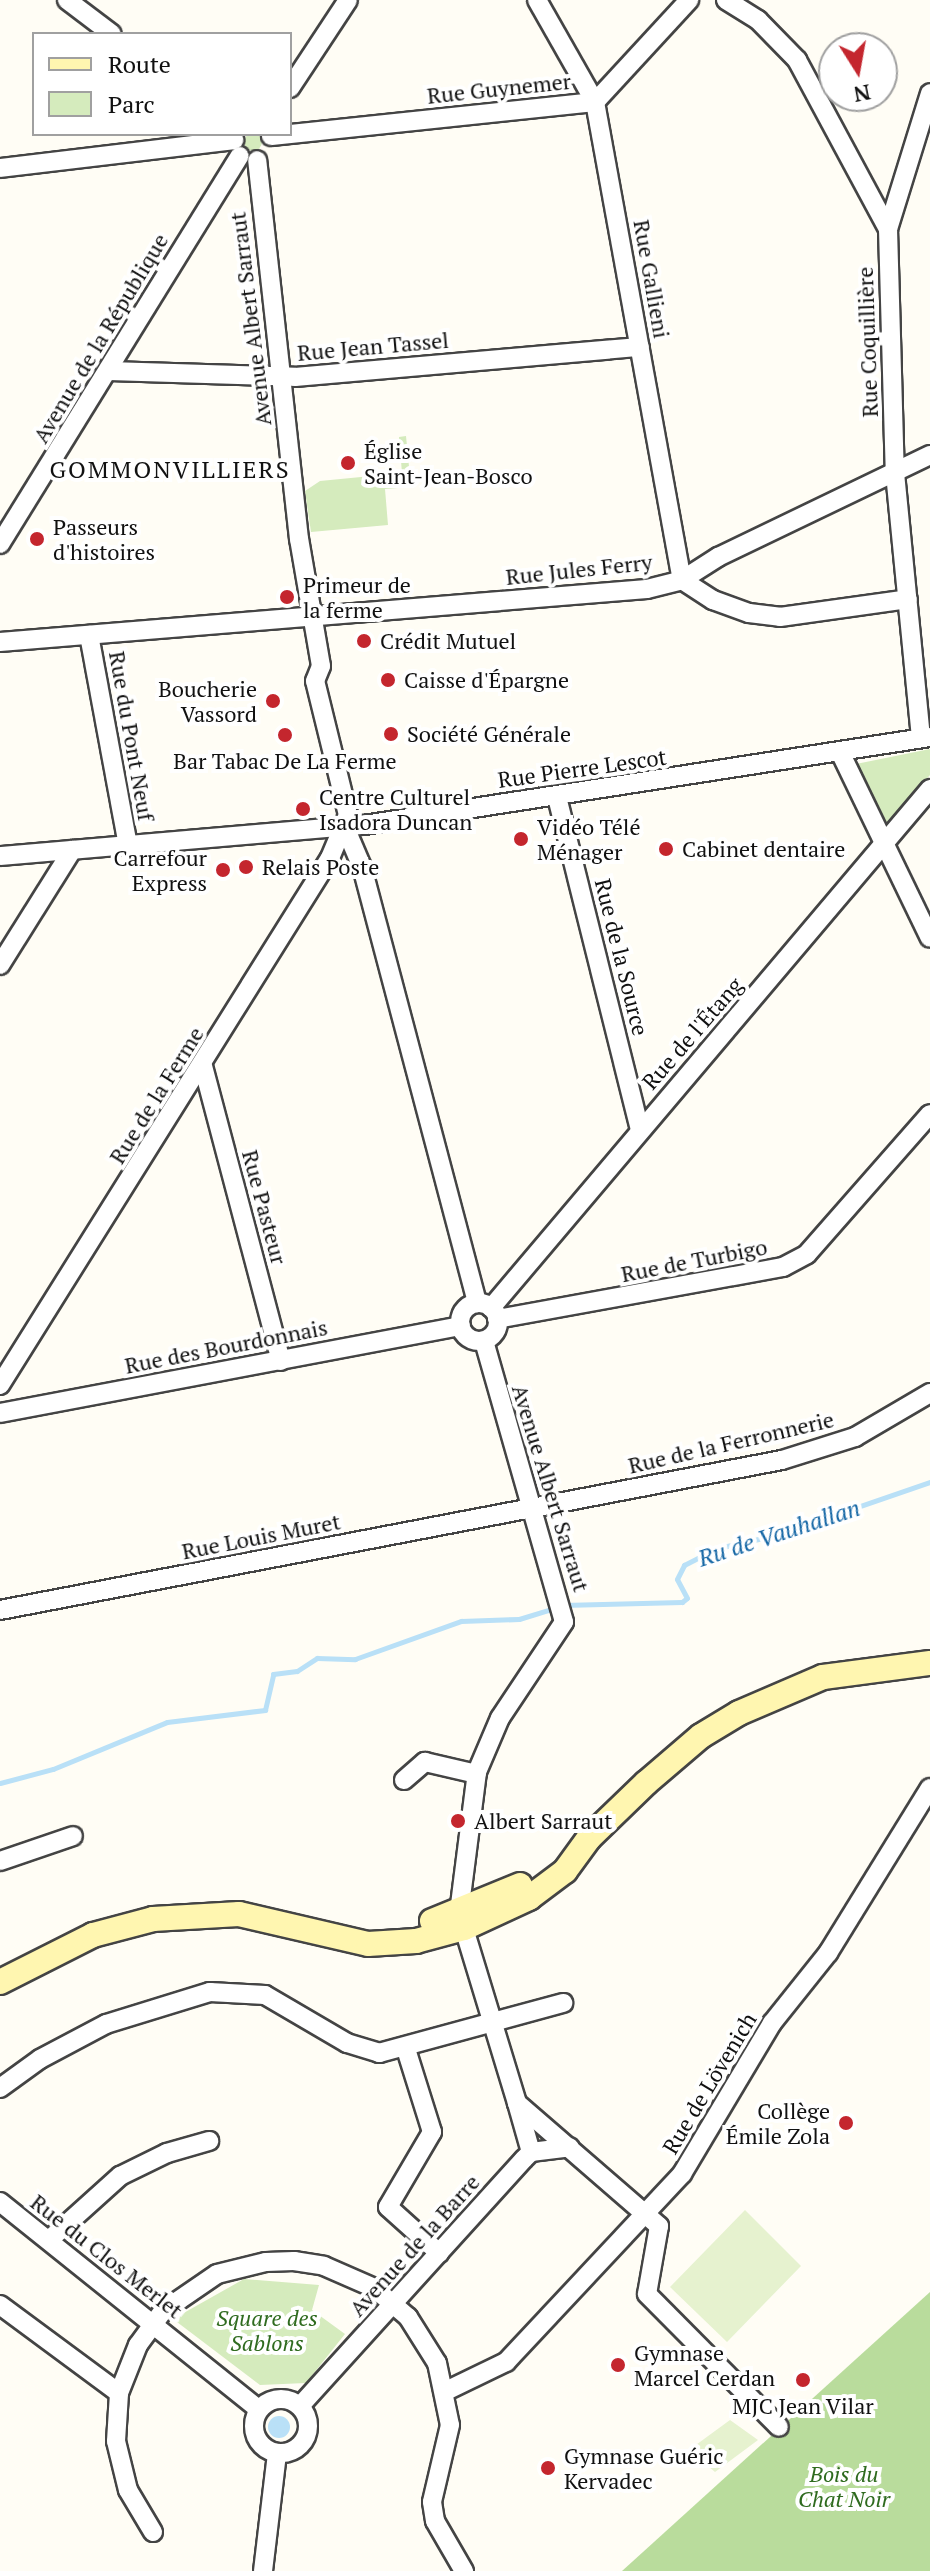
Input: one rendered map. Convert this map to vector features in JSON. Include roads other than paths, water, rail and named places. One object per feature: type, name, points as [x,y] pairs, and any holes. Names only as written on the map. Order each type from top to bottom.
[{"type":"main road","points":[[0,1982],[93,1935],[153,1919],[239,1914],[327,1935],[378,1932],[462,1920],[524,1884],[589,1838],[701,1736],[739,1713],[823,1677],[930,1663]]},
{"type":"street","points":[[67,0],[109,32]]},
{"type":"street","points":[[292,85],[348,0]]},
{"type":"street","name":"Rue Gallieni","points":[[537,0],[595,102],[682,580]]},
{"type":"street","name":"Rue Guynemer","points":[[292,133],[595,102],[689,0]]},
{"type":"street","name":"Rue Coquillière","points":[[726,0],[758,20],[797,60],[888,229],[895,473],[926,737]]},
{"type":"street","points":[[888,229],[930,93]]},
{"type":"street","name":"Avenue de la République","points":[[0,544],[109,371],[241,148],[269,151],[270,136]]},
{"type":"street","points":[[0,168],[241,148]]},
{"type":"street","name":"Avenue Albert Sarraut","points":[[241,148],[305,538],[310,615],[321,666],[315,681],[328,746],[337,758],[348,815],[345,827]]},
{"type":"street","name":"Rue Jean Tassel","points":[[109,371],[281,377],[640,347]]},
{"type":"street","name":"Rue Jules Ferry","points":[[0,642],[310,615],[347,609],[647,589],[682,580],[732,550],[930,455]]},
{"type":"street","points":[[682,580],[725,604],[780,617],[908,599]]},
{"type":"street","name":"Rue du Pont Neuf","points":[[89,635],[128,845]]},
{"type":"street","name":"Rue Pierre Lescot","points":[[0,856],[345,827],[841,754],[926,737]]},
{"type":"street","points":[[841,754],[930,938]]},
{"type":"street","name":"Rue de l'Étang","points":[[488,1310],[930,789]]},
{"type":"street","name":"Rue de la Source","points":[[557,797],[640,1129]]},
{"type":"street","points":[[345,827],[362,867],[496,1330],[484,1341],[466,1337],[461,1326],[464,1311],[488,1310]]},
{"type":"street","name":"Rue de la Ferme","points":[[0,1385],[203,1066],[345,827]]},
{"type":"street","points":[[0,965],[72,850]]},
{"type":"street","name":"Rue Pasteur","points":[[203,1066],[281,1361]]},
{"type":"street","name":"Rue de Turbigo","points":[[488,1310],[783,1267],[807,1254],[930,1114]]},
{"type":"street","name":"Rue des Bourdonnais","points":[[0,1413],[461,1326]]},
{"type":"street","name":"Avenue Albert Sarraut","points":[[462,1920],[477,1774],[500,1718],[562,1633],[562,1605],[531,1509],[484,1341]]},
{"type":"street","name":"Rue de la Ferronnerie","points":[[531,1509],[819,1450],[895,1417],[930,1393]]},
{"type":"street","name":"Rue Louis Muret","points":[[0,1610],[531,1509]]},
{"type":"street","points":[[404,1780],[425,1762],[477,1774]]},
{"type":"street","name":"Rue de Lövenich","points":[[446,2391],[506,2362],[642,2213],[682,2174],[706,2139],[772,2023],[828,1953],[930,1788]]},
{"type":"street","points":[[0,1861],[73,1836]]},
{"type":"street","points":[[462,1920],[531,2152],[570,2147]]},
{"type":"street","points":[[0,2088],[40,2059],[106,2024],[210,1992],[265,1995],[361,2049],[406,2049],[563,2003]]},
{"type":"street","points":[[406,2049],[432,2132],[388,2207],[439,2253]]},
{"type":"street","points":[[517,2103],[659,2226],[647,2294],[779,2427]]},
{"type":"street","points":[[49,2240],[120,2176],[167,2153],[209,2141]]},
{"type":"street","name":"Avenue de la Barre","points":[[300,2406],[531,2152]]},
{"type":"street","name":"Rue du Clos Merlet","points":[[0,2202],[258,2409]]},
{"type":"street","points":[[153,2532],[120,2466],[119,2393],[138,2345],[153,2323],[189,2290],[217,2274],[266,2262],[324,2266],[361,2281],[394,2303],[420,2332],[446,2391],[449,2445],[432,2502],[435,2521],[464,2571]]},
{"type":"street","points":[[0,2305],[119,2393]]},
{"type":"street","points":[[279,2398],[300,2406],[308,2421],[305,2438],[294,2450],[277,2453],[263,2447],[254,2433],[258,2409],[279,2398]]},
{"type":"street","points":[[263,2571],[277,2453]]},
{"type":"water","points":[[275,2416],[283,2416],[290,2427],[283,2438],[275,2438],[268,2431],[268,2423]]},
{"type":"waterway","name":"Ru de Vauhallan","points":[[563,1605],[682,1602],[687,1598],[677,1579],[684,1565],[718,1548],[776,1535],[930,1482]]},
{"type":"waterway","name":"Ru de Vauhallan","points":[[0,1783],[53,1769],[167,1722],[265,1710],[273,1674],[297,1671],[317,1658],[355,1659],[461,1621],[519,1619],[554,1608]]},
{"type":"place","name":"Église Saint-Jean-Bosco","points":[[348,463]]},
{"type":"place","name":"Passeurs d'histoires","points":[[37,539]]},
{"type":"place","name":"Primeur de la ferme","points":[[287,597]]},
{"type":"place","name":"Crédit Mutuel","points":[[364,641]]},
{"type":"place","name":"Caisse d'Épargne","points":[[388,680]]},
{"type":"place","name":"Boucherie Vassord","points":[[273,701]]},
{"type":"place","name":"Société Générale","points":[[391,734]]},
{"type":"place","name":"Bar Tabac De La Ferme","points":[[285,735]]},
{"type":"place","name":"Centre Culturel Isadora Duncan","points":[[303,809]]},
{"type":"place","name":"Vidéo Télé Ménager","points":[[521,839]]},
{"type":"place","name":"Cabinet dentaire","points":[[666,849]]},
{"type":"place","name":"Relais Poste","points":[[246,867]]},
{"type":"place","name":"Carrefour Express","points":[[223,870]]},
{"type":"place","name":"Albert Sarraut","points":[[458,1821]]},
{"type":"place","name":"Collège Émile Zola","points":[[846,2123]]},
{"type":"place","name":"Gymnase Marcel Cerdan","points":[[618,2365]]},
{"type":"place","name":"MJC Jean Vilar","points":[[803,2380]]},
{"type":"place","name":"Gymnase Guéric Kervadec","points":[[548,2468]]},
{"type":"district","name":"GOMMONVILLIERS","points":[[170,470]]},
{"type":"park label","name":"Square des Sablons","points":[[267,2330]]},
{"type":"park label","name":"Bois du Chat Noir","points":[[844,2486]]}]
